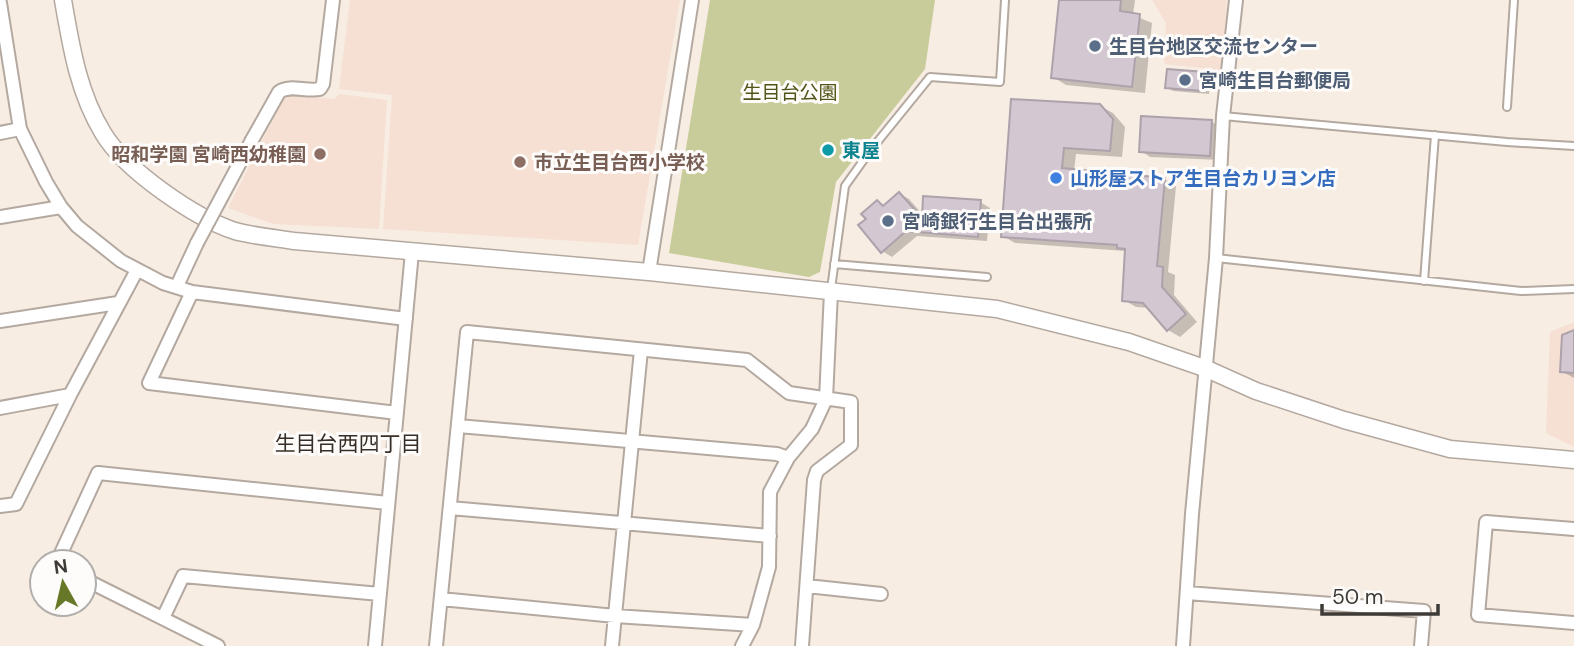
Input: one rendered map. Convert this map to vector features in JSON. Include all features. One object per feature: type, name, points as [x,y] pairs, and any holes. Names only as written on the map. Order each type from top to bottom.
[{"type":"street","points":[[63,0],[74,62],[86,98],[104,135],[131,166],[165,192],[211,221],[260,237],[649,272],[996,309],[1129,342],[1207,369],[1256,391],[1344,421],[1450,449],[1574,460]]},
{"type":"street","points":[[177,286],[197,243],[279,92],[284,88],[312,91],[320,89],[323,84],[333,0]]},
{"type":"street","points":[[649,272],[692,0]]},
{"type":"street","points":[[1184,646],[1216,258],[1223,116],[1236,0]]},
{"type":"street","points":[[0,3],[3,46],[20,129],[61,207],[100,247],[137,270],[192,292],[406,319]]},
{"type":"street","points":[[0,133],[20,129]]},
{"type":"street","points":[[0,217],[61,207]]},
{"type":"street","points":[[375,646],[412,252]]},
{"type":"street","points":[[0,506],[16,504],[70,394],[137,270]]},
{"type":"street","points":[[192,292],[149,383],[397,414]]},
{"type":"street","points":[[742,646],[752,625],[769,567],[770,492],[788,458],[812,429],[826,399],[831,292]]},
{"type":"street","points":[[0,321],[118,303]]},
{"type":"street","points":[[436,646],[467,332],[747,360],[789,393],[852,402],[851,445],[817,471],[814,480],[802,646]]},
{"type":"street","points":[[612,646],[641,350]]},
{"type":"street","points":[[0,408],[70,394]]},
{"type":"street","points":[[458,426],[777,454],[788,458]]},
{"type":"street","points":[[63,548],[97,473],[388,503]]},
{"type":"street","points":[[450,508],[770,536]]},
{"type":"street","points":[[1574,529],[1486,522],[1478,615],[1574,623]]},
{"type":"street","points":[[163,618],[183,576],[380,594]]},
{"type":"street","points":[[98,586],[218,646]]},
{"type":"street","points":[[807,586],[881,594]]},
{"type":"street","points":[[1187,593],[1424,611],[1421,646]]},
{"type":"street","points":[[441,599],[615,616],[752,625]]},
{"type":"lane","points":[[831,292],[845,186],[870,150],[930,78],[1000,82],[1005,0]]},
{"type":"lane","points":[[1507,107],[1514,0]]},
{"type":"lane","points":[[1223,116],[1574,146]]},
{"type":"lane","points":[[1424,281],[1435,135]]},
{"type":"lane","points":[[1216,258],[1521,291],[1574,289]]},
{"type":"lane","points":[[834,264],[987,277]]},
{"type":"shaded area","name":"市立生目台西小学校","points":[[350,0],[680,0],[638,245],[383,229],[392,95],[339,89]]},
{"type":"shaded area","points":[[1152,0],[1227,0],[1221,70],[1164,64],[1166,23]]},
{"type":"shaded area","name":"昭和学園 宮崎西幼稚園","points":[[339,94],[387,100],[379,229],[273,224],[228,208],[285,95],[334,99]]},
{"type":"shaded area","points":[[1574,322],[1574,447],[1546,433],[1550,332]]},
{"type":"green space","name":"生目台公園","points":[[710,0],[935,0],[925,69],[836,182],[820,272],[809,277],[669,253]]},
{"type":"building","name":"生目台地区交流センター","points":[[1059,0],[1121,0],[1120,11],[1140,14],[1132,87],[1051,78]]},
{"type":"building","name":"宮崎生目台郵便局","points":[[1167,69],[1205,72],[1203,91],[1165,88]]},
{"type":"building","name":"山形屋ストア生目台カリヨン店","points":[[1011,99],[1100,104],[1113,119],[1110,151],[1064,148],[1062,168],[1165,178],[1157,266],[1163,267],[1162,287],[1186,314],[1167,331],[1143,303],[1122,301],[1125,249],[1117,248],[1117,245],[1001,237]]},
{"type":"building","points":[[1141,116],[1212,120],[1210,156],[1139,152]]},
{"type":"building","points":[[899,192],[922,218],[923,196],[981,200],[978,237],[906,231],[881,253],[858,225],[866,219],[861,214],[877,200],[883,206]]},
{"type":"building","points":[[1574,330],[1574,373],[1560,372],[1562,335]]},
{"type":"place","name":"生目台地区交流センター","points":[[1095,46]]},
{"type":"place","name":"宮崎生目台郵便局","points":[[1185,80]]},
{"type":"place","name":"東屋","points":[[828,150]]},
{"type":"place","name":"昭和学園 宮崎西幼稚園","points":[[320,154]]},
{"type":"place","name":"市立生目台西小学校","points":[[520,162]]},
{"type":"place","name":"山形屋ストア生目台カリヨン店","points":[[1056,178]]},
{"type":"place","name":"宮崎銀行生目台出張所","points":[[888,221]]},
{"type":"district","name":"生目台西四丁目","points":[[348,444]]}]
